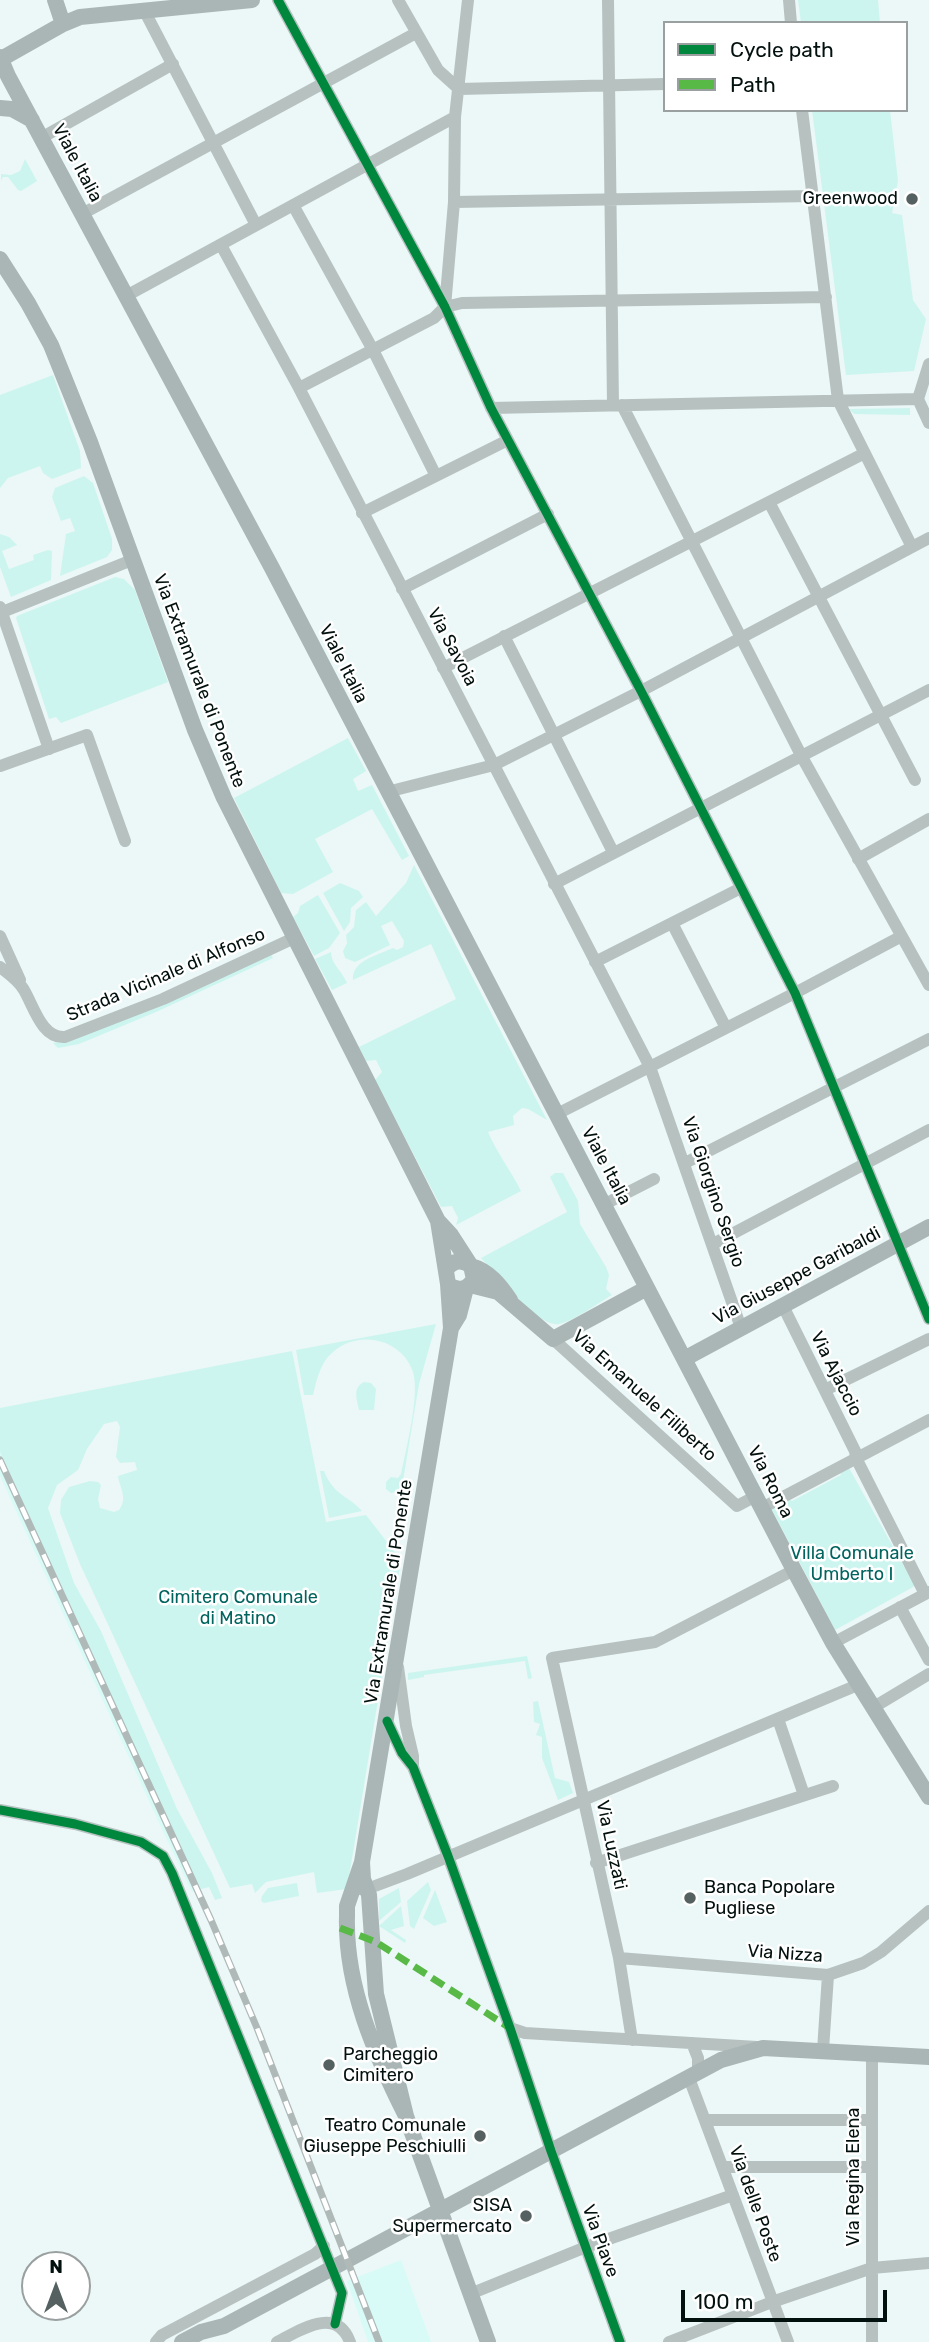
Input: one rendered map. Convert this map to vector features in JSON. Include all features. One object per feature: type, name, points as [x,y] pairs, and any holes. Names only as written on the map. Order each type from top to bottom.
[{"type":"main road","points":[[55,0],[63,24]]},
{"type":"main road","points":[[0,92],[2,65],[63,24],[80,17],[253,0]]},
{"type":"main road","name":"Viale Italia","points":[[2,65],[272,568],[648,1288]]},
{"type":"main road","points":[[0,108],[12,109],[32,120]]},
{"type":"main road","name":"Via Extramurale di Ponente","points":[[0,259],[51,345],[90,442],[195,730],[224,798],[438,1221],[451,1235],[471,1266],[474,1279],[451,1328]]},
{"type":"main road","name":"Via Extramurale di Ponente","points":[[438,1221],[447,1276],[451,1328],[362,1862],[361,1888],[376,1994],[406,2116],[488,2342]]},
{"type":"main road","name":"Via Giuseppe Garibaldi","points":[[684,1359],[929,1227]]},
{"type":"main road","points":[[465,1262],[479,1268],[494,1279],[510,1300],[498,1292],[468,1287],[459,1290],[447,1276],[451,1263],[465,1262]]},
{"type":"main road","points":[[553,1339],[648,1288]]},
{"type":"main road","name":"Via Roma","points":[[648,1288],[833,1643],[929,1797]]},
{"type":"main road","name":"Via Emanuele Filiberto","points":[[510,1300],[553,1339]]},
{"type":"main road","name":"Via Extramurale di Ponente","points":[[361,1888],[347,1906],[355,1989],[383,2069],[406,2116]]},
{"type":"main road","points":[[182,2342],[201,2332],[224,2326],[721,2060],[763,2048],[929,2057]]},
{"type":"main road","points":[[209,2342],[224,2326]]},
{"type":"street","points":[[278,0],[445,307],[491,408],[590,592],[795,993],[929,1320]]},
{"type":"street","points":[[398,0],[438,70],[458,89],[663,84]]},
{"type":"street","points":[[445,307],[454,202],[455,117],[468,0]]},
{"type":"street","points":[[608,0],[612,300],[618,405],[742,636],[802,757],[929,985]]},
{"type":"street","points":[[789,0],[792,21]]},
{"type":"street","points":[[144,10],[256,225]]},
{"type":"street","points":[[82,214],[416,33]]},
{"type":"street","points":[[41,138],[173,64]]},
{"type":"street","points":[[802,112],[838,400],[912,547]]},
{"type":"street","points":[[126,296],[455,117]]},
{"type":"street","points":[[454,202],[813,196]]},
{"type":"street","points":[[293,205],[373,350],[436,477]]},
{"type":"street","name":"Via Savoia","points":[[221,245],[299,388],[650,1067]]},
{"type":"street","points":[[299,388],[434,318],[445,307],[462,303],[826,297]]},
{"type":"street","points":[[929,363],[918,399],[929,423]]},
{"type":"street","points":[[491,408],[918,399]]},
{"type":"street","points":[[362,513],[508,440]]},
{"type":"street","points":[[443,668],[863,453]]},
{"type":"street","points":[[769,502],[915,780]]},
{"type":"street","points":[[402,589],[548,514]]},
{"type":"street","points":[[387,792],[494,765],[641,691],[929,538]]},
{"type":"street","points":[[49,749],[1,611],[132,560]]},
{"type":"street","points":[[504,636],[613,852]]},
{"type":"street","points":[[554,884],[929,690]]},
{"type":"street","points":[[0,766],[87,735],[125,841]]},
{"type":"street","points":[[858,859],[929,819]]},
{"type":"street","points":[[595,962],[741,888]]},
{"type":"street","points":[[672,923],[726,1028]]},
{"type":"street","points":[[0,936],[23,987]]},
{"type":"street","points":[[557,1114],[795,993],[900,936]]},
{"type":"street","name":"Strada Vicinale di Alfonso","points":[[0,967],[23,987],[47,1030],[57,1037],[65,1037],[163,999],[294,938]]},
{"type":"street","points":[[685,1163],[929,1039]]},
{"type":"street","name":"Via Giorgino Sergio","points":[[650,1067],[741,1328]]},
{"type":"street","points":[[713,1244],[929,1130]]},
{"type":"street","points":[[605,1204],[654,1180]]},
{"type":"street","name":"Via Ajaccio","points":[[783,1306],[855,1451],[856,1458]]},
{"type":"street","name":"Via Emanuele Filiberto","points":[[553,1339],[737,1506],[759,1502]]},
{"type":"street","points":[[825,1390],[929,1339]]},
{"type":"street","points":[[759,1502],[856,1458],[929,1420]]},
{"type":"street","points":[[833,1643],[927,1593],[856,1458]]},
{"type":"street","name":"Via Luzzati","points":[[632,2040],[618,1958],[552,1658],[655,1642],[794,1570]]},
{"type":"street","points":[[900,1607],[929,1660]]},
{"type":"street","points":[[397,1663],[413,1767]]},
{"type":"street","points":[[874,1707],[929,1674]]},
{"type":"street","points":[[361,1888],[584,1801],[860,1684]]},
{"type":"street","points":[[404,1716],[400,1708],[389,1712],[402,1753],[413,1767]]},
{"type":"street","points":[[778,1719],[804,1795]]},
{"type":"street","name":"Via Piave","points":[[413,1767],[510,2028],[620,2342]]},
{"type":"street","points":[[596,1863],[833,1786]]},
{"type":"street","points":[[0,1810],[75,1824],[141,1842],[163,1856],[342,2293],[335,2324]]},
{"type":"street","name":"Via Nizza","points":[[618,1958],[828,1975],[863,1963],[881,1952],[929,1910]]},
{"type":"street","points":[[823,2050],[828,1975]]},
{"type":"street","points":[[510,2028],[526,2033],[763,2048]]},
{"type":"street","name":"Via delle Poste","points":[[692,2043],[698,2059],[694,2075],[705,2120],[788,2342]]},
{"type":"street","name":"Via Regina Elena","points":[[872,2053],[872,2342]]},
{"type":"street","points":[[705,2120],[872,2120]]},
{"type":"street","points":[[723,2167],[872,2167]]},
{"type":"street","points":[[470,2294],[586,2247],[733,2195]]},
{"type":"street","points":[[156,2342],[162,2335],[315,2254],[324,2246]]},
{"type":"street","points":[[669,2342],[772,2302],[872,2268],[929,2263]]},
{"type":"street","points":[[277,2342],[315,2322],[335,2324],[348,2336],[350,2342]]},
{"type":"shaded area","points":[[0,1433],[209,1887],[192,1892],[160,1825],[0,1476]]},
{"type":"shaded area","points":[[401,2260],[431,2342],[368,2342],[347,2281]]},
{"type":"green space","points":[[798,0],[878,0],[880,21],[801,21]]},
{"type":"green space","points":[[812,112],[890,112],[898,181],[892,213],[902,215],[913,300],[926,319],[914,371],[846,375]]},
{"type":"green space","points":[[25,159],[37,181],[21,191],[8,177],[3,177],[1,181],[1,174],[11,175],[20,171]]},
{"type":"green space","points":[[53,375],[80,451],[81,468],[52,479],[43,473],[40,466],[8,478],[0,488],[0,395]]},
{"type":"green space","points":[[910,408],[910,415],[854,414],[849,409]]},
{"type":"green space","points":[[84,476],[93,483],[112,539],[112,550],[107,557],[60,576],[66,534],[75,531],[70,518],[61,521],[52,497],[55,488]]},
{"type":"green space","points":[[0,534],[9,537],[17,545],[2,551],[9,569],[34,560],[33,555],[52,551],[51,580],[11,597],[0,567]]},
{"type":"green space","points":[[115,577],[124,579],[135,590],[168,682],[61,723],[56,717],[49,719],[16,618]]},
{"type":"green space","points":[[348,738],[366,771],[353,779],[358,791],[372,785],[409,856],[402,860],[372,809],[315,839],[333,872],[293,894],[281,893],[234,798]]},
{"type":"green space","points":[[414,865],[547,1120],[522,1108],[513,1116],[514,1125],[488,1132],[521,1191],[456,1225],[458,1218],[452,1206],[441,1207],[375,1080],[382,1072],[376,1060],[366,1061],[359,1047],[456,999],[431,944],[353,980],[356,968],[367,959],[393,948],[397,950],[403,947],[404,941],[392,921],[381,926],[390,945],[355,962],[345,958],[343,951],[347,943],[346,935],[354,927],[356,910],[366,902],[376,916],[406,883]]},
{"type":"green space","points":[[340,883],[359,891],[363,897],[351,908],[350,922],[344,931],[323,893]]},
{"type":"green space","points":[[318,895],[340,933],[329,948],[314,956],[293,917],[300,906]]},
{"type":"green space","points":[[270,952],[273,958],[156,1012],[79,1044],[58,1048],[53,1043],[68,1040]]},
{"type":"green space","points":[[331,952],[347,983],[332,990],[315,959]]},
{"type":"green space","points":[[555,1173],[563,1173],[578,1201],[580,1224],[606,1267],[609,1275],[606,1289],[612,1295],[579,1316],[559,1324],[550,1323],[529,1309],[481,1258],[567,1212],[550,1177]]},
{"type":"green space","points":[[436,1324],[419,1384],[402,1487],[398,1492],[391,1493],[386,1489],[386,1482],[391,1477],[398,1478],[401,1474],[414,1408],[415,1382],[407,1361],[390,1345],[379,1341],[355,1341],[343,1345],[329,1356],[320,1372],[313,1395],[304,1395],[296,1350]]},
{"type":"green space","name":"Cimitero Comunale di Matino","points":[[292,1351],[326,1522],[366,1515],[401,1560],[347,1889],[317,1893],[314,1872],[266,1882],[255,1893],[252,1884],[230,1888],[80,1564],[60,1513],[61,1500],[69,1487],[90,1481],[101,1485],[98,1499],[100,1508],[114,1512],[122,1506],[123,1497],[118,1476],[137,1470],[135,1462],[120,1463],[116,1457],[120,1427],[117,1421],[104,1424],[87,1449],[78,1470],[57,1485],[48,1508],[74,1583],[101,1631],[177,1809],[212,1873],[222,1898],[215,1900],[209,1887],[201,1889],[181,1849],[0,1451],[0,1408]]},
{"type":"green space","points":[[364,1382],[371,1383],[376,1389],[374,1410],[359,1410],[357,1391]]},
{"type":"green space","name":"Villa Comunale Umberto I","points":[[849,1468],[915,1586],[835,1630],[772,1510],[773,1507],[789,1499],[792,1501],[841,1475],[839,1470]]},
{"type":"green space","points":[[320,1471],[324,1471],[332,1486],[362,1511],[329,1518]]},
{"type":"green space","points":[[527,1656],[532,1678],[528,1679],[525,1661],[424,1675],[408,1680],[408,1673]]},
{"type":"green space","points":[[538,1701],[555,1778],[569,1782],[573,1793],[558,1800],[542,1758],[542,1737],[536,1735],[540,1724],[534,1722],[533,1702]]},
{"type":"green space","points":[[428,1882],[431,1890],[414,1929],[410,1926],[407,1901]]},
{"type":"green space","points":[[297,1883],[299,1896],[264,1903],[261,1901],[268,1888]]},
{"type":"green space","points":[[399,1888],[401,1902],[379,1921],[379,1899]]},
{"type":"green space","points":[[435,1890],[447,1922],[434,1926],[423,1918]]},
{"type":"green space","points":[[401,1906],[404,1926],[391,1930],[406,1940],[405,1943],[379,1926]]},
{"type":"railway","points":[[0,1460],[211,1920],[257,2028],[379,2342]]},
{"type":"marked path","points":[[340,1928],[376,1942],[510,2028]]},
{"type":"cycle path","points":[[278,0],[445,307],[491,408],[641,691],[795,993],[929,1319]]},
{"type":"cycle path","points":[[387,1721],[402,1753],[413,1767],[448,1856],[620,2342]]},
{"type":"cycle path","points":[[0,1810],[75,1824],[141,1842],[163,1856],[342,2293],[335,2324]]},
{"type":"place","name":"Greenwood","points":[[912,199]]},
{"type":"place","name":"Banca Popolare Pugliese","points":[[690,1898]]},
{"type":"place","name":"Parcheggio Cimitero","points":[[329,2065]]},
{"type":"place","name":"Teatro Comunale Giuseppe Peschiulli","points":[[480,2136]]},
{"type":"place","name":"SISA Supermercato","points":[[526,2216]]}]
